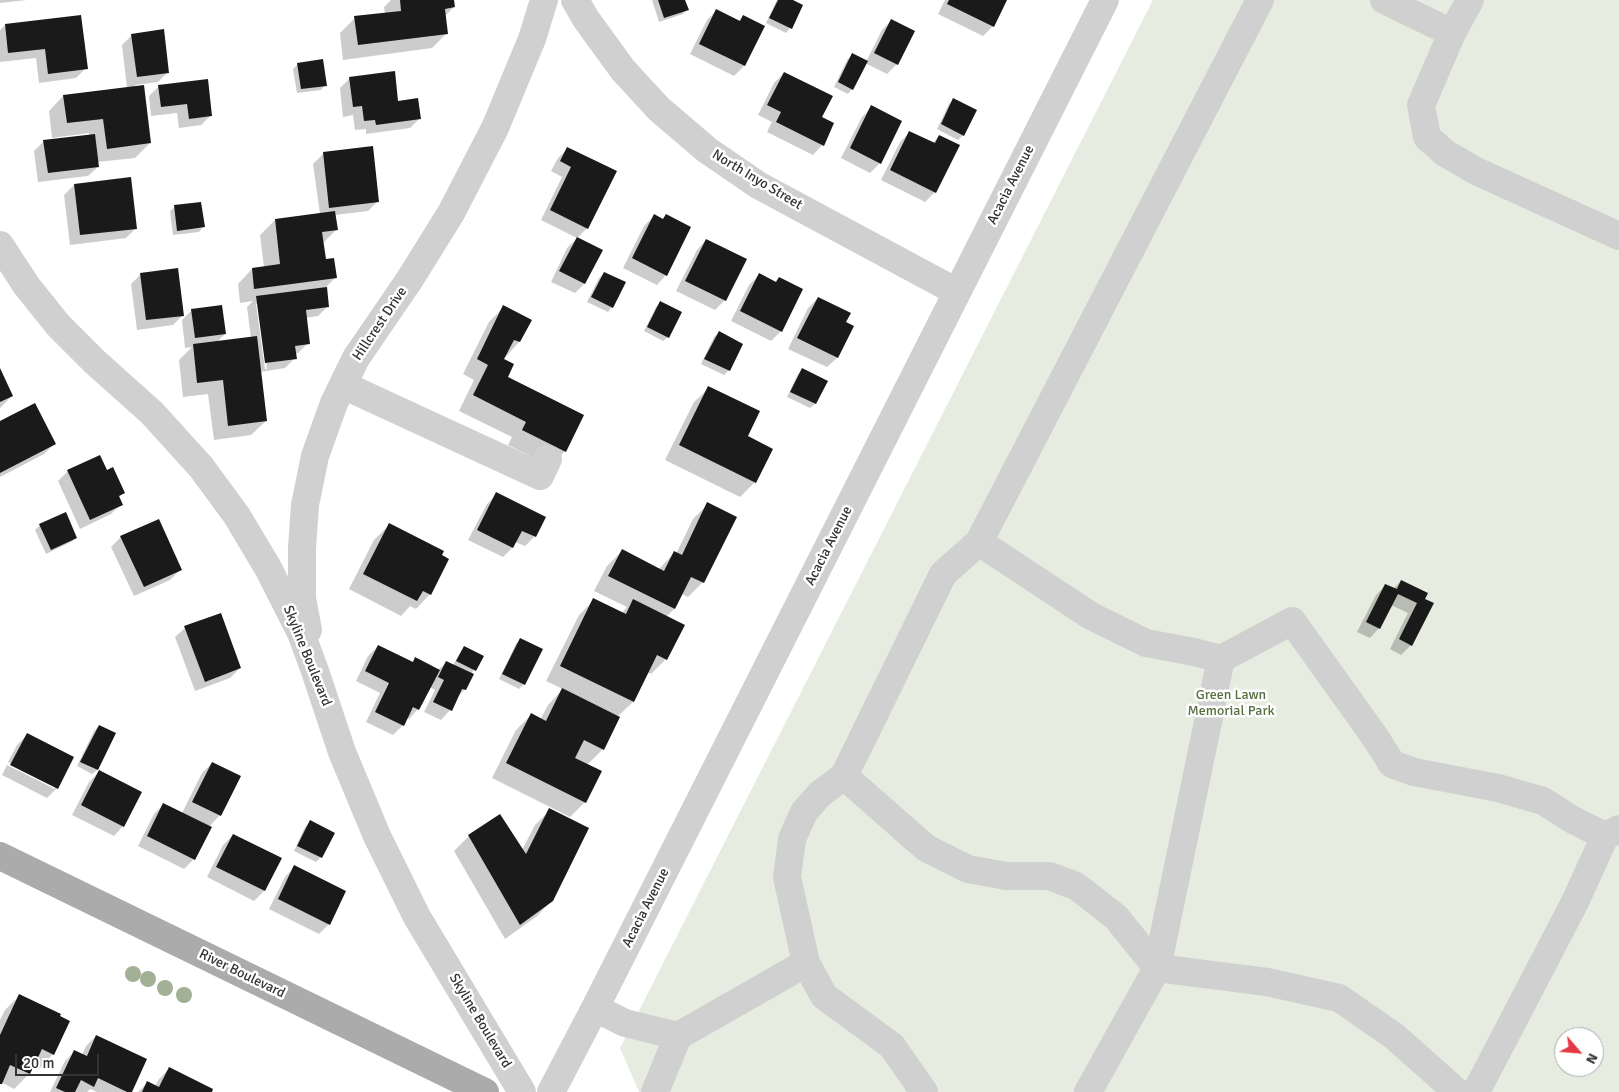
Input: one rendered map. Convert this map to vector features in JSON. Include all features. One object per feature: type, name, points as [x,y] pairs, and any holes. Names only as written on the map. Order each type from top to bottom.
[{"type":"main road","name":"River Boulevard","points":[[0,856],[485,1092]]},
{"type":"street","name":"Hillcrest Drive","points":[[315,671],[302,598],[302,548],[305,506],[315,456],[334,403],[356,358],[410,279],[451,213],[499,119],[532,39],[544,0]]},
{"type":"street","name":"North Inyo Street","points":[[575,0],[586,19],[623,70],[659,109],[706,150],[758,185],[957,292]]},
{"type":"street","name":"Acacia Avenue","points":[[551,1092],[1105,0]]},
{"type":"street","points":[[924,1092],[892,1046],[824,996],[806,963],[787,877],[792,839],[804,812],[820,794],[844,776],[943,574],[978,542],[1260,0]]},
{"type":"street","points":[[1384,0],[1452,33]]},
{"type":"street","points":[[1470,0],[1452,33],[1421,105],[1426,137],[1445,152],[1476,171],[1619,236]]},
{"type":"street","name":"Skyline Boulevard","points":[[0,245],[26,285],[58,325],[95,362],[152,413],[206,474],[237,516],[268,568],[301,633],[342,752],[377,836],[417,917],[522,1092]]},
{"type":"street","points":[[343,385],[540,476],[548,459]]},
{"type":"street","points":[[978,542],[1091,616],[1146,643],[1221,659],[1292,621],[1392,764],[1414,772],[1498,788],[1543,801],[1573,820],[1612,833],[1476,1092]]},
{"type":"street","points":[[1088,1092],[1157,968],[1221,659]]},
{"type":"street","points":[[844,776],[926,848],[968,870],[1006,876],[1049,876],[1076,886],[1116,917],[1157,968],[1267,982],[1339,998],[1394,1036],[1457,1092]]},
{"type":"street","points":[[655,1092],[678,1036],[806,963]]},
{"type":"street","points":[[595,1008],[625,1023],[678,1036]]},
{"type":"green space","name":"Green Lawn Memorial Park","points":[[1153,0],[1619,0],[1619,1092],[639,1092],[620,1048]]},
{"type":"building","points":[[400,0],[454,0],[455,7],[445,9],[448,34],[358,45],[354,16],[401,11]]},
{"type":"building","points":[[658,0],[685,0],[689,10],[664,18]]},
{"type":"building","points":[[778,0],[793,0],[803,5],[792,29],[769,18]]},
{"type":"building","points":[[949,0],[1007,0],[994,27],[947,4]]},
{"type":"building","points":[[716,9],[740,21],[743,15],[765,26],[745,66],[699,44]]},
{"type":"building","points":[[81,15],[88,69],[48,74],[45,49],[8,53],[5,24]]},
{"type":"building","points":[[891,19],[915,31],[898,65],[874,53]]},
{"type":"building","points":[[164,29],[169,73],[137,77],[131,34]]},
{"type":"building","points":[[852,53],[868,61],[853,90],[838,82]]},
{"type":"building","points":[[323,59],[327,86],[301,89],[297,63]]},
{"type":"building","points":[[395,71],[398,101],[418,98],[421,119],[376,125],[375,120],[364,121],[362,106],[353,107],[349,77]]},
{"type":"building","points":[[784,72],[833,96],[822,117],[834,123],[824,146],[776,122],[781,112],[767,105]]},
{"type":"building","points":[[208,79],[212,116],[189,119],[187,104],[161,107],[158,85]]},
{"type":"building","points":[[144,85],[151,143],[107,149],[103,119],[67,123],[63,95]]},
{"type":"building","points":[[953,98],[977,110],[964,136],[941,124]]},
{"type":"building","points":[[871,105],[902,121],[881,164],[850,148]]},
{"type":"building","points":[[909,131],[935,143],[939,135],[960,145],[936,193],[890,170]]},
{"type":"building","points":[[95,134],[99,167],[48,173],[43,140]]},
{"type":"building","points":[[373,146],[379,202],[329,208],[323,152]]},
{"type":"building","points":[[567,147],[617,171],[588,229],[550,210],[571,167],[560,161]]},
{"type":"building","points":[[131,177],[137,229],[80,235],[74,184]]},
{"type":"building","points":[[201,202],[205,227],[177,231],[174,205]]},
{"type":"building","points":[[335,211],[338,230],[322,232],[326,259],[334,258],[337,278],[254,289],[252,268],[280,264],[275,219]]},
{"type":"building","points":[[654,214],[663,219],[666,214],[691,227],[667,276],[632,258]]},
{"type":"building","points":[[577,237],[603,250],[585,284],[559,271]]},
{"type":"building","points":[[706,239],[747,259],[726,301],[685,281]]},
{"type":"building","points":[[178,268],[184,316],[146,320],[140,273]]},
{"type":"building","points":[[604,272],[626,282],[613,308],[591,297]]},
{"type":"building","points":[[759,273],[776,282],[779,277],[803,289],[782,332],[740,311]]},
{"type":"building","points":[[327,287],[329,307],[306,310],[310,344],[295,346],[297,359],[265,363],[256,296]]},
{"type":"building","points":[[818,297],[851,313],[846,322],[854,326],[838,358],[797,338]]},
{"type":"building","points":[[660,301],[682,312],[669,338],[647,327]]},
{"type":"building","points":[[222,305],[226,334],[195,338],[191,309]]},
{"type":"building","points":[[503,305],[532,320],[520,342],[514,340],[504,359],[514,364],[508,377],[584,415],[566,452],[522,430],[526,422],[473,395],[488,365],[477,359]]},
{"type":"building","points":[[719,331],[743,344],[730,371],[704,359]]},
{"type":"building","points":[[257,336],[267,421],[228,426],[223,380],[197,383],[193,344]]},
{"type":"building","points":[[0,368],[13,396],[0,402]]},
{"type":"building","points":[[802,368],[828,381],[816,404],[790,392]]},
{"type":"building","points":[[708,386],[760,411],[748,436],[773,449],[756,483],[679,445]]},
{"type":"building","points":[[35,403],[56,444],[0,473],[0,421]]},
{"type":"building","points":[[100,455],[107,470],[113,467],[125,493],[119,496],[123,505],[90,520],[67,470]]},
{"type":"building","points":[[496,492],[546,517],[536,537],[522,531],[513,548],[477,530]]},
{"type":"building","points":[[707,502],[737,517],[704,583],[691,577],[675,609],[608,576],[622,549],[664,571],[674,551],[682,555]]},
{"type":"building","points":[[66,512],[77,538],[51,550],[39,524]]},
{"type":"building","points":[[159,519],[182,570],[144,587],[120,536]]},
{"type":"building","points":[[389,523],[444,551],[442,555],[449,559],[431,595],[423,591],[417,601],[363,574]]},
{"type":"building","points":[[1401,580],[1428,593],[1425,599],[1434,603],[1412,646],[1399,639],[1417,603],[1398,594],[1380,629],[1366,622],[1385,584],[1397,589]]},
{"type":"building","points":[[593,598],[626,614],[633,599],[685,625],[667,660],[657,655],[634,702],[560,666]]},
{"type":"building","points":[[221,613],[241,668],[205,682],[184,626]]},
{"type":"building","points":[[520,638],[543,649],[525,685],[502,674]]},
{"type":"building","points":[[378,645],[413,662],[415,657],[440,670],[419,710],[413,707],[404,726],[375,712],[389,683],[365,671]]},
{"type":"building","points":[[464,646],[484,656],[476,671],[456,661]]},
{"type":"building","points":[[446,661],[474,674],[466,690],[462,689],[452,711],[433,702],[444,680],[438,677]]},
{"type":"building","points":[[562,688],[620,717],[604,750],[584,740],[575,758],[602,771],[586,803],[506,763],[531,713],[546,721]]},
{"type":"building","points":[[99,725],[116,733],[98,770],[80,762]]},
{"type":"building","points":[[27,733],[74,757],[58,789],[10,765]]},
{"type":"building","points":[[212,762],[241,776],[221,816],[192,802]]},
{"type":"building","points":[[99,770],[142,792],[124,827],[81,805]]},
{"type":"building","points":[[163,803],[212,827],[195,860],[147,836]]},
{"type":"building","points":[[549,808],[589,828],[553,901],[520,925],[468,835],[500,814],[526,854]]},
{"type":"building","points":[[310,820],[335,833],[322,858],[297,846]]},
{"type":"building","points":[[233,834],[282,858],[265,891],[216,867]]},
{"type":"building","points":[[294,865],[346,891],[330,925],[278,899]]},
{"type":"building","points":[[19,994],[61,1014],[60,1016],[70,1021],[54,1055],[42,1049],[30,1074],[10,1065],[2,1084],[0,1084],[0,1035]]},
{"type":"building","points":[[96,1035],[147,1059],[132,1092],[127,1092],[98,1078],[94,1087],[81,1080],[75,1092],[65,1092],[56,1088],[74,1050],[87,1056]]},
{"type":"building","points":[[169,1067],[213,1089],[212,1092],[142,1092],[147,1081],[159,1087]]}]
